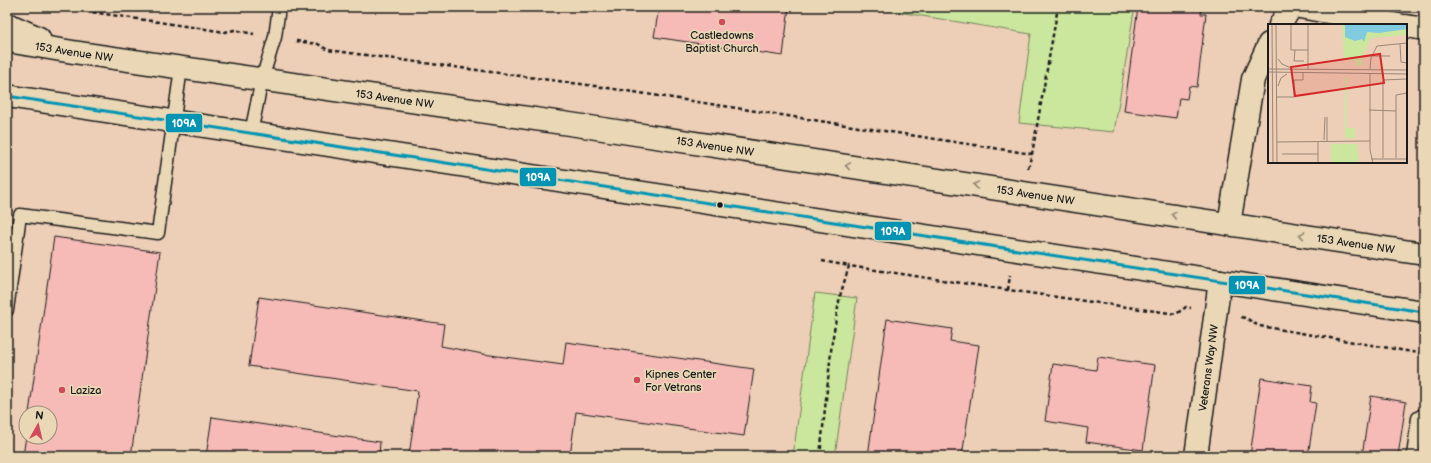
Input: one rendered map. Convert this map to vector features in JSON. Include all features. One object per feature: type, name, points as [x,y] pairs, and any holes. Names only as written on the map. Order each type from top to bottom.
[{"type":"main road","points":[[1281,24],[1291,7]]},
{"type":"main road","points":[[1300,7],[1394,24]]},
{"type":"main road","points":[[7,24],[73,52]]},
{"type":"main road","points":[[1407,26],[1424,30]]},
{"type":"main road","name":"153 Avenue NW","points":[[7,41],[262,80],[590,127],[1424,254]]},
{"type":"main road","points":[[1228,224],[1253,80],[1268,46]]},
{"type":"main road","points":[[7,96],[1424,312]]},
{"type":"main road","name":"Veterans Way NW","points":[[1196,456],[1220,281]]},
{"type":"lane","points":[[251,133],[262,80],[275,37],[279,7]]},
{"type":"lane","points":[[7,310],[20,215],[158,233],[181,68]]},
{"type":"lane","points":[[1413,456],[1418,418],[1424,414]]},
{"type":"path","points":[[58,7],[225,32],[234,30],[318,44],[328,50],[595,86],[1032,154]]},
{"type":"path","points":[[1026,174],[1032,154],[1058,7]]},
{"type":"path","points":[[822,261],[1176,314],[1186,308]]},
{"type":"path","points":[[820,456],[832,342],[840,296],[849,266]]},
{"type":"path","points":[[1008,290],[1011,269]]},
{"type":"path","points":[[1247,318],[1254,324],[1260,326],[1424,354]]},
{"type":"green space","points":[[868,7],[1137,7],[1134,11],[1114,132],[1019,123],[1031,34]]},
{"type":"green space","points":[[815,293],[857,298],[835,456],[793,456]]},
{"type":"building","name":"Castledowns Baptist Church","points":[[659,7],[789,7],[783,56],[654,37]]},
{"type":"building","points":[[1138,7],[1202,7],[1201,14],[1206,14],[1197,87],[1189,86],[1187,99],[1179,98],[1176,118],[1124,111]]},
{"type":"building","points":[[54,237],[160,252],[131,456],[23,456],[25,445],[58,445],[58,405],[30,405]]},
{"type":"building","name":"Kipnes Center For Vetrans","points":[[259,297],[444,324],[441,346],[483,354],[563,365],[566,342],[754,369],[744,436],[576,412],[570,456],[409,456],[418,391],[249,366]]},
{"type":"building","points":[[887,319],[952,329],[950,341],[979,345],[962,456],[868,456]]},
{"type":"building","points":[[1098,357],[1155,365],[1143,450],[1086,442],[1088,428],[1045,421],[1053,364],[1096,370]]},
{"type":"building","points":[[1261,378],[1312,386],[1310,402],[1316,403],[1308,456],[1250,456]]},
{"type":"building","points":[[1371,396],[1406,402],[1398,456],[1362,456]]},
{"type":"building","points":[[212,417],[380,442],[379,456],[206,456]]},
{"type":"transit line","name":"109A","points":[[7,96],[1424,312]]},
{"type":"place","name":"Castledowns Baptist Church","points":[[722,22]]},
{"type":"place","name":"Kipnes Center For Vetrans","points":[[637,380]]},
{"type":"place","name":"Laziza","points":[[62,390]]}]
